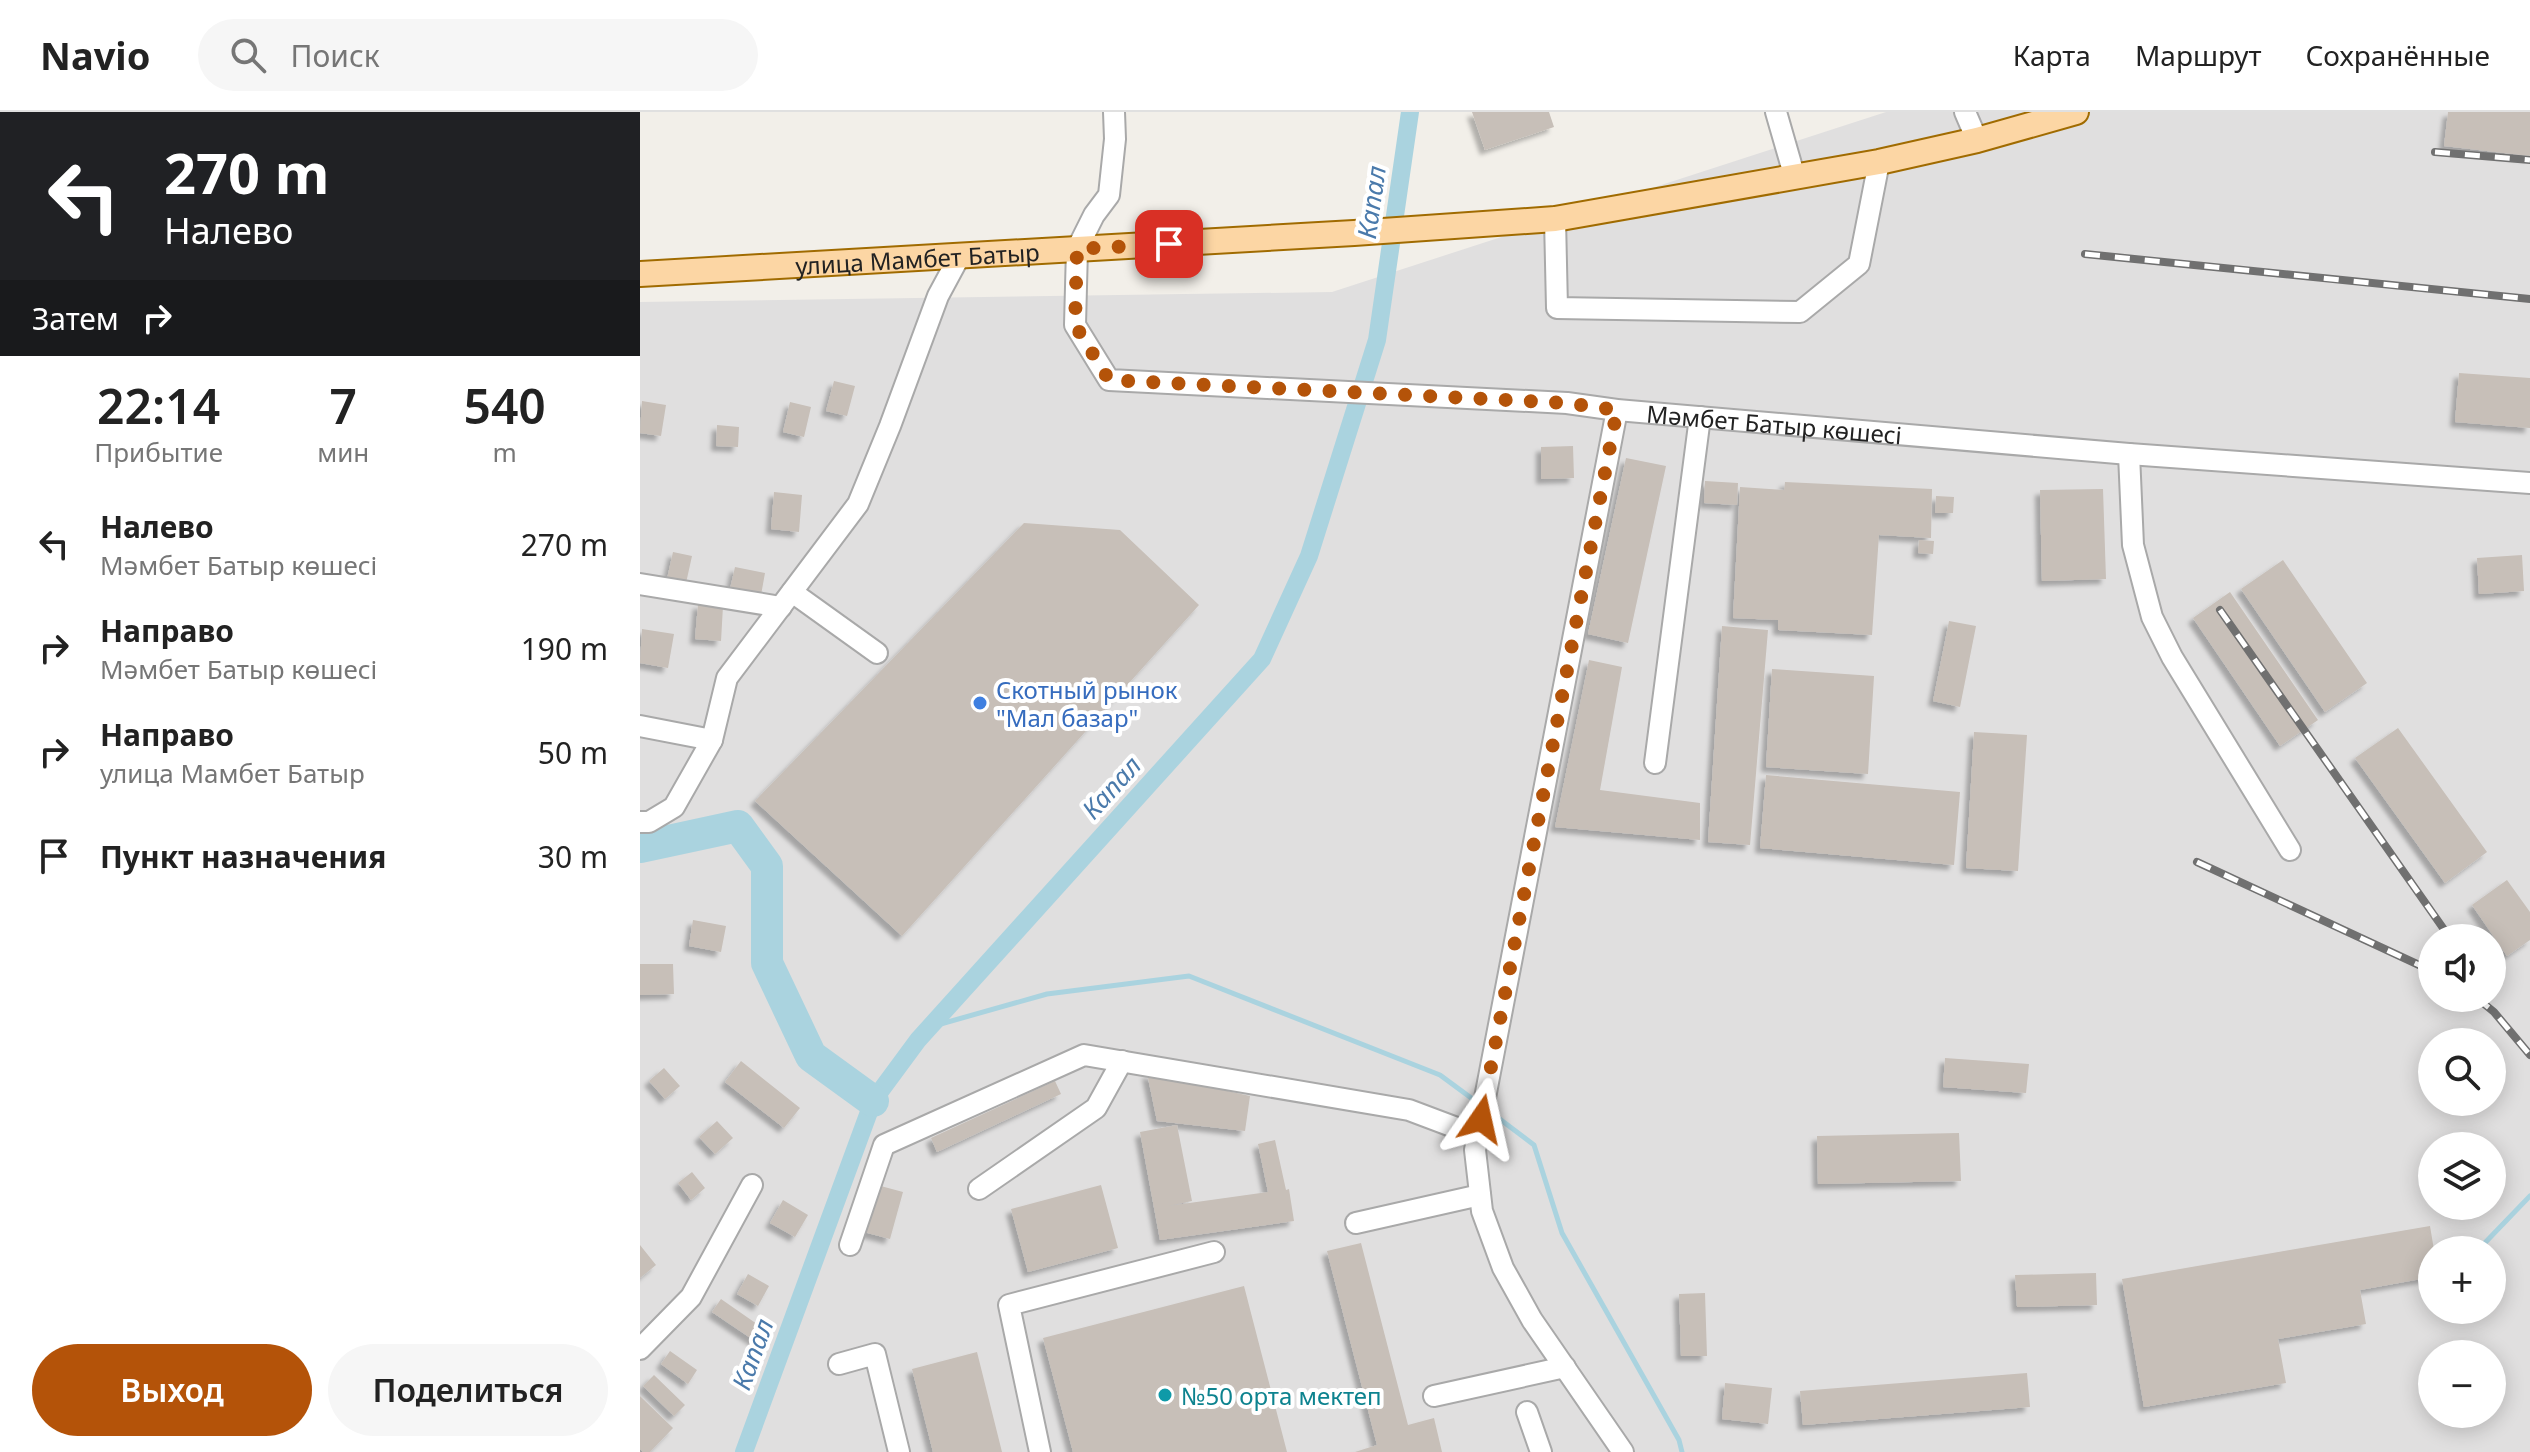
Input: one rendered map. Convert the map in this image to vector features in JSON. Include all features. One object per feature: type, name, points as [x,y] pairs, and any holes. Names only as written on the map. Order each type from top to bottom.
[{"type":"main road","points":[[1555,219],[1879,162],[1977,140],[2076,112]]},
{"type":"main road","name":"улица Мамбет Батыр","points":[[640,274],[1555,219]]},
{"type":"street","points":[[1077,249],[1094,215],[1109,195],[1115,139],[1114,112]]},
{"type":"street","points":[[1776,112],[1795,178]]},
{"type":"street","points":[[1965,112],[1977,140]]},
{"type":"street","points":[[1555,219],[1557,308],[1800,312],[1859,264],[1879,162]]},
{"type":"street","name":"Мәмбет Батыр көшесі","points":[[1077,249],[1075,325],[1109,380],[1567,403],[1617,410],[2129,454],[2530,483]]},
{"type":"street","points":[[640,822],[649,822],[674,807],[712,740],[727,678],[858,504],[938,296],[959,257]]},
{"type":"street","points":[[1617,410],[1475,1150],[1482,1211],[1503,1268],[1532,1320],[1623,1452]]},
{"type":"street","points":[[1655,763],[1700,417]]},
{"type":"street","points":[[2129,454],[2133,545],[2152,617],[2172,657],[2290,850]]},
{"type":"street","points":[[640,584],[786,599],[877,653]]},
{"type":"street","points":[[640,726],[712,740]]},
{"type":"street","points":[[850,1245],[884,1145],[1084,1055],[1409,1110],[1479,1128]]},
{"type":"street","points":[[979,1189],[1096,1108],[1122,1061]]},
{"type":"street","points":[[640,1349],[691,1297],[752,1185]]},
{"type":"street","points":[[1356,1223],[1480,1195]]},
{"type":"street","points":[[1040,1452],[1009,1305],[1214,1252]]},
{"type":"street","points":[[839,1364],[875,1354],[899,1452]]},
{"type":"street","points":[[1434,1396],[1565,1367]]},
{"type":"street","points":[[1527,1412],[1541,1452]]},
{"type":"shaded area","points":[[1886,112],[2530,112],[2530,1452],[640,1452],[640,302],[1332,292]]},
{"type":"building","points":[[1472,112],[1549,112],[1554,127],[1485,150]]},
{"type":"building","points":[[2448,112],[2530,112],[2530,156],[2444,146]]},
{"type":"building","points":[[2459,373],[2530,378],[2530,428],[2455,422]]},
{"type":"building","points":[[834,381],[855,386],[847,416],[826,411]]},
{"type":"building","points":[[642,401],[666,405],[661,436],[640,433]]},
{"type":"building","points":[[790,402],[811,407],[804,437],[783,432]]},
{"type":"building","points":[[717,425],[739,427],[738,447],[716,446]]},
{"type":"building","points":[[1573,446],[1574,478],[1541,479],[1541,447]]},
{"type":"building","points":[[1626,458],[1666,466],[1628,643],[1588,634]]},
{"type":"building","points":[[1705,481],[1738,483],[1737,505],[1704,503]]},
{"type":"building","points":[[1785,482],[1932,489],[1931,538],[1879,535],[1872,635],[1778,630],[1778,620],[1733,618],[1740,487],[1784,490]]},
{"type":"building","points":[[2103,489],[2106,579],[2042,581],[2040,490]]},
{"type":"building","points":[[774,492],[802,495],[799,532],[771,529]]},
{"type":"building","points":[[1936,496],[1954,497],[1953,513],[1935,513]]},
{"type":"building","name":"Скотный рынок \"Мал базар\"","points":[[1024,523],[1120,530],[1199,605],[902,936],[755,801]]},
{"type":"building","points":[[1919,540],[1934,541],[1933,554],[1918,553]]},
{"type":"building","points":[[673,552],[692,556],[686,583],[667,579]]},
{"type":"building","points":[[2522,555],[2524,591],[2479,594],[2477,558]]},
{"type":"building","points":[[2283,560],[2367,683],[2325,712],[2241,589]]},
{"type":"building","points":[[735,567],[765,573],[761,595],[730,589]]},
{"type":"building","points":[[2230,592],[2318,720],[2280,746],[2193,618]]},
{"type":"building","points":[[698,604],[723,606],[721,641],[695,639]]},
{"type":"building","points":[[1949,621],[1976,626],[1960,707],[1933,701]]},
{"type":"building","points":[[1722,626],[1768,630],[1750,845],[1708,842]]},
{"type":"building","points":[[642,629],[674,634],[668,668],[640,663]]},
{"type":"building","points":[[1589,660],[1622,667],[1600,790],[1700,803],[1700,840],[1555,827]]},
{"type":"building","points":[[1772,669],[1874,676],[1868,774],[1766,767]]},
{"type":"building","points":[[2398,728],[2487,852],[2445,883],[2355,758]]},
{"type":"building","points":[[1974,732],[2027,735],[2018,871],[1966,868]]},
{"type":"building","points":[[1766,775],[1960,792],[1954,865],[1760,848]]},
{"type":"building","points":[[2507,880],[2530,912],[2530,940],[2507,956],[2506,924],[2485,924],[2472,905]]},
{"type":"building","points":[[693,920],[726,926],[721,952],[689,946]]},
{"type":"building","points":[[640,964],[673,964],[674,994],[640,995]]},
{"type":"building","points":[[1945,1058],[2029,1064],[2026,1093],[1943,1087]]},
{"type":"building","points":[[741,1061],[800,1108],[784,1128],[725,1082]]},
{"type":"building","points":[[664,1068],[680,1086],[665,1099],[649,1081]]},
{"type":"building","points":[[1147,1073],[1250,1096],[1245,1131],[1157,1121]]},
{"type":"building","points":[[1055,1081],[1061,1094],[937,1152],[931,1138]]},
{"type":"building","points":[[717,1121],[733,1138],[715,1154],[699,1137]]},
{"type":"building","points":[[1177,1125],[1192,1201],[1168,1206],[1268,1192],[1258,1144],[1275,1140],[1286,1190],[1289,1189],[1294,1221],[1160,1240],[1140,1132]]},
{"type":"building","points":[[1959,1133],[1961,1181],[1818,1184],[1817,1136]]},
{"type":"building","points":[[692,1172],[705,1188],[691,1200],[678,1183]]},
{"type":"building","points":[[877,1185],[903,1192],[890,1239],[864,1232]]},
{"type":"building","points":[[1101,1185],[1118,1248],[1028,1272],[1011,1209]]},
{"type":"building","points":[[783,1200],[808,1215],[795,1237],[770,1223]]},
{"type":"building","points":[[2430,1226],[2432,1236],[2418,1236],[2418,1280],[2360,1290],[2366,1324],[2278,1339],[2286,1383],[2144,1407],[2122,1279]]},
{"type":"building","name":"№50 орта мектеп","points":[[1361,1243],[1408,1425],[1434,1418],[1442,1452],[1355,1452],[1377,1445],[1327,1251]]},
{"type":"building","points":[[640,1245],[656,1265],[640,1278]]},
{"type":"building","points":[[2096,1273],[2097,1305],[2017,1307],[2015,1275]]},
{"type":"building","points":[[748,1274],[769,1286],[758,1306],[737,1294]]},
{"type":"building","name":"№50 орта мектеп","points":[[1244,1286],[1287,1452],[1073,1452],[1043,1338]]},
{"type":"building","points":[[1705,1293],[1707,1356],[1681,1356],[1679,1294]]},
{"type":"building","points":[[721,1299],[767,1331],[758,1343],[712,1312]]},
{"type":"building","points":[[670,1351],[697,1370],[688,1384],[661,1364]]},
{"type":"building","points":[[977,1352],[1002,1452],[933,1452],[912,1369]]},
{"type":"building","points":[[2027,1373],[2030,1407],[1803,1425],[1800,1391]]},
{"type":"building","points":[[654,1375],[685,1405],[674,1416],[643,1386]]},
{"type":"building","points":[[1725,1383],[1772,1388],[1768,1424],[1722,1419]]},
{"type":"building","points":[[640,1396],[673,1428],[650,1452],[640,1449]]},
{"type":"waterway","name":"Капал","points":[[744,1452],[873,1101],[918,1040],[1262,659],[1309,556],[1377,340],[1410,112]]},
{"type":"waterway","points":[[640,847],[738,826],[767,866],[767,963],[811,1056],[873,1101]]},
{"type":"waterway","points":[[930,1027],[1047,994],[1189,976],[1440,1075],[1478,1103]]},
{"type":"waterway","points":[[1489,1111],[1534,1145],[1562,1233],[1679,1440],[1682,1452]]},
{"type":"waterway","points":[[2491,1236],[2530,1196]]},
{"type":"railway","points":[[2435,152],[2530,160]]},
{"type":"railway","points":[[2085,254],[2530,299]]},
{"type":"railway","points":[[2220,610],[2440,924]]},
{"type":"railway","points":[[2197,862],[2418,965]]},
{"type":"railway","points":[[2494,1012],[2530,1055]]},
{"type":"place","name":"Скотный рынок \"Мал базар\"","points":[[980,703]]},
{"type":"place","name":"№50 орта мектеп","points":[[1165,1395]]},
{"type":"route","points":[[1169,244],[1077,249],[1075,325],[1109,380],[1567,403],[1617,410],[1481,1119]]}]
